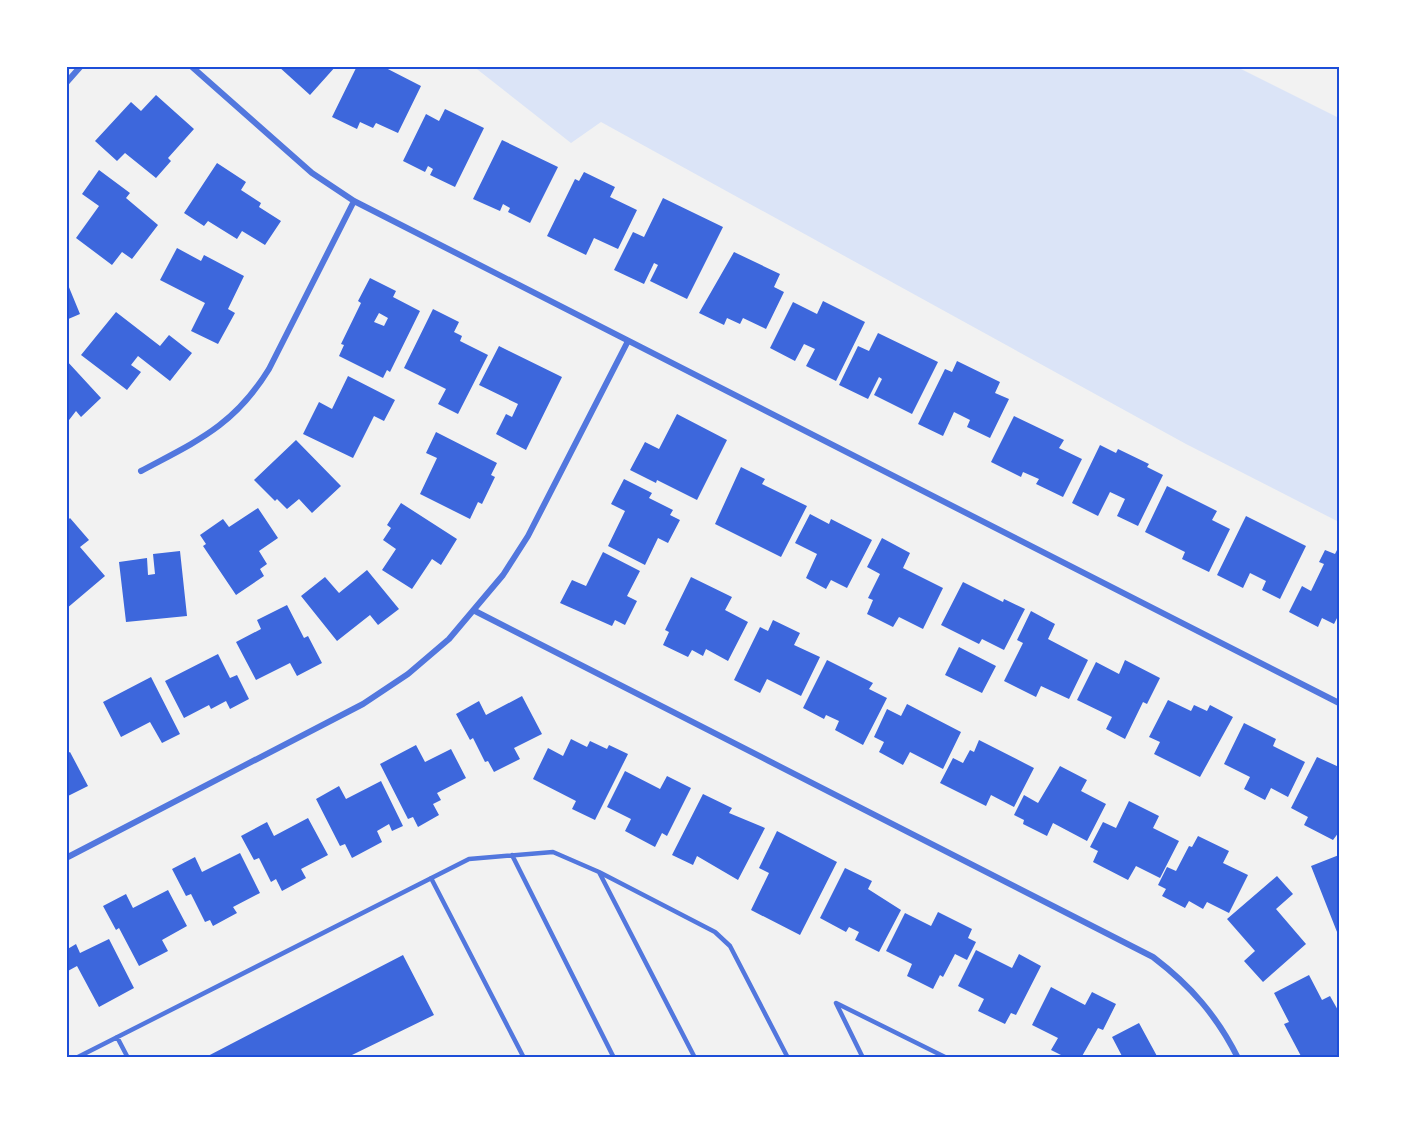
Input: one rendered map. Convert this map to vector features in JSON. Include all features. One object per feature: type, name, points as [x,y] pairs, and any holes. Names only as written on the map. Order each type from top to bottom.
[{"type":"street","points":[[66,83],[81,66]]},
{"type":"street","points":[[191,66],[276,144],[312,173],[354,201],[1339,704]]},
{"type":"street","points":[[141,471],[212,433],[254,394],[269,369],[354,201]]},
{"type":"street","points":[[66,858],[363,704],[408,674],[449,639],[475,611],[503,575],[528,536],[628,341]]},
{"type":"street","points":[[475,611],[1153,957],[1202,1000],[1223,1028],[1238,1058]]},
{"type":"lane","points":[[76,1058],[469,859],[553,852],[599,872],[715,932],[730,946],[788,1058]]},
{"type":"lane","points":[[512,855],[612,1057]]},
{"type":"lane","points":[[599,872],[695,1058]]},
{"type":"lane","points":[[431,878],[524,1058]]},
{"type":"lane","points":[[863,1058],[836,1003],[947,1058]]},
{"type":"lane","points":[[117,1037],[128,1058]]},
{"type":"shaded area","points":[[473,66],[1235,66],[1339,118],[1339,522],[1186,444],[601,122],[571,143]]},
{"type":"building","points":[[278,66],[336,66],[310,95]]},
{"type":"building","points":[[357,66],[382,66],[421,86],[398,133],[376,123],[373,128],[360,122],[357,129],[332,117]]},
{"type":"building","points":[[156,95],[194,129],[168,158],[171,161],[156,178],[125,153],[117,161],[95,141],[131,102],[141,111]]},
{"type":"building","points":[[445,109],[484,128],[455,187],[430,175],[433,169],[428,166],[425,172],[403,161],[426,114],[439,121]]},
{"type":"building","points":[[502,140],[558,167],[530,223],[508,212],[510,208],[503,204],[500,211],[473,199]]},
{"type":"building","points":[[217,163],[246,182],[241,190],[261,203],[259,207],[281,221],[265,245],[242,231],[237,239],[208,221],[204,226],[184,213]]},
{"type":"building","points":[[99,170],[130,193],[126,198],[158,225],[132,259],[122,252],[112,265],[76,238],[99,206],[82,194]]},
{"type":"building","points":[[584,172],[615,187],[610,197],[637,210],[618,249],[594,238],[586,255],[547,236],[575,179],[579,181]]},
{"type":"building","points":[[663,198],[723,227],[687,299],[650,281],[658,265],[654,263],[644,284],[614,270],[633,232],[644,237]]},
{"type":"building","points":[[177,248],[201,261],[204,255],[244,276],[228,309],[235,313],[218,344],[191,331],[205,303],[160,280]]},
{"type":"building","points":[[734,252],[780,274],[774,287],[784,292],[766,329],[743,318],[740,324],[727,318],[724,325],[699,313]]},
{"type":"building","points":[[370,278],[396,291],[393,297],[420,311],[390,372],[387,370],[383,378],[339,356],[344,345],[341,344],[361,303],[358,301]],"holes":[[[379,313],[388,318],[384,326],[374,322]]]},
{"type":"building","points":[[66,280],[80,314],[66,320]]},
{"type":"building","points":[[823,301],[865,322],[836,381],[806,366],[815,349],[804,344],[795,361],[770,348],[793,302],[817,314]]},
{"type":"building","points":[[433,309],[459,322],[454,332],[462,336],[460,341],[488,355],[458,414],[438,404],[446,389],[404,368]]},
{"type":"building","points":[[116,312],[160,346],[169,335],[192,353],[170,381],[138,356],[131,365],[141,372],[127,390],[81,355]]},
{"type":"building","points":[[878,333],[938,362],[912,414],[874,395],[882,379],[879,377],[868,399],[839,385],[858,346],[869,351]]},
{"type":"building","points":[[499,346],[562,377],[526,450],[496,434],[506,414],[512,417],[518,404],[479,385]]},
{"type":"building","points":[[66,360],[101,398],[81,417],[76,411],[66,424]]},
{"type":"building","points":[[957,361],[1000,382],[995,393],[1009,399],[990,438],[967,427],[970,420],[954,412],[943,436],[918,424],[945,369],[952,372]]},
{"type":"building","points":[[348,376],[395,400],[384,421],[374,416],[353,458],[303,434],[319,402],[332,409]]},
{"type":"building","points":[[677,414],[727,440],[697,500],[657,480],[656,483],[630,470],[645,442],[659,449]]},
{"type":"building","points":[[1014,416],[1064,440],[1059,448],[1082,459],[1063,497],[1036,484],[1039,479],[1023,472],[1021,477],[991,462]]},
{"type":"building","points":[[436,432],[497,463],[491,475],[495,477],[482,504],[478,502],[470,519],[420,494],[437,458],[426,453]]},
{"type":"building","points":[[296,440],[341,486],[312,513],[299,499],[287,509],[277,499],[275,501],[254,480]]},
{"type":"building","points":[[1100,445],[1116,453],[1118,449],[1149,464],[1147,467],[1163,475],[1138,526],[1117,516],[1125,499],[1110,492],[1098,516],[1072,503]]},
{"type":"building","points":[[741,467],[765,479],[762,484],[807,506],[781,557],[715,524]]},
{"type":"building","points":[[624,479],[652,493],[649,498],[673,510],[670,515],[680,520],[668,543],[658,538],[645,565],[608,546],[625,511],[611,504]]},
{"type":"building","points":[[1167,486],[1217,511],[1212,520],[1230,529],[1209,572],[1182,559],[1185,552],[1145,532]]},
{"type":"building","points":[[401,503],[457,539],[441,565],[432,559],[412,589],[382,570],[396,549],[383,540],[391,528],[387,525]]},
{"type":"building","points":[[258,508],[278,538],[259,551],[267,564],[260,569],[264,576],[236,595],[203,546],[206,544],[200,535],[223,519],[229,527]]},
{"type":"building","points":[[810,514],[829,524],[831,519],[872,540],[847,588],[831,580],[826,589],[806,578],[817,554],[795,543]]},
{"type":"building","points":[[1246,516],[1306,546],[1280,599],[1262,590],[1266,581],[1250,573],[1243,588],[1217,575]]},
{"type":"building","points":[[70,518],[89,540],[80,547],[105,576],[66,609],[66,522]]},
{"type":"building","points":[[882,538],[910,553],[903,568],[943,588],[923,629],[899,617],[893,627],[867,614],[873,600],[868,598],[880,574],[867,567]]},
{"type":"building","points":[[1339,546],[1339,614],[1334,624],[1322,618],[1318,627],[1289,612],[1302,586],[1311,591],[1324,564],[1319,562],[1325,550],[1335,554]]},
{"type":"building","points":[[180,551],[187,616],[126,622],[119,562],[147,558],[148,575],[155,574],[153,554]]},
{"type":"building","points":[[603,552],[640,571],[627,596],[637,601],[625,625],[615,620],[612,626],[560,603],[572,580],[586,586]]},
{"type":"building","points":[[367,570],[399,609],[378,625],[370,615],[337,641],[301,596],[325,577],[339,593]]},
{"type":"building","points":[[691,577],[732,597],[725,610],[748,622],[728,661],[706,649],[703,656],[692,650],[688,657],[663,645],[669,632],[665,630]]},
{"type":"building","points":[[963,582],[1003,602],[1004,599],[1025,609],[1004,650],[982,639],[979,644],[941,625]]},
{"type":"building","points":[[287,605],[304,638],[308,636],[322,663],[297,676],[290,663],[256,680],[236,642],[261,629],[257,620]]},
{"type":"building","points":[[1031,611],[1055,624],[1048,639],[1088,660],[1069,699],[1041,686],[1036,697],[1004,681],[1023,643],[1017,640]]},
{"type":"building","points":[[773,620],[800,633],[794,645],[820,657],[801,696],[767,679],[760,693],[734,680],[760,627],[768,631]]},
{"type":"building","points":[[959,647],[996,666],[982,693],[945,675]]},
{"type":"building","points":[[218,654],[230,678],[237,675],[249,699],[230,709],[226,701],[211,709],[209,705],[184,718],[165,681]]},
{"type":"building","points":[[827,660],[873,683],[869,689],[887,698],[863,745],[835,730],[839,721],[826,715],[824,719],[803,708]]},
{"type":"building","points":[[1125,660],[1160,678],[1147,704],[1143,702],[1125,739],[1106,729],[1112,717],[1077,700],[1096,662],[1119,674]]},
{"type":"building","points":[[151,677],[180,734],[162,743],[150,722],[121,737],[103,702]]},
{"type":"building","points":[[522,696],[542,734],[514,748],[520,759],[494,772],[488,761],[485,762],[473,738],[470,740],[456,714],[479,701],[486,715]]},
{"type":"building","points":[[1168,700],[1191,711],[1194,705],[1207,711],[1210,705],[1233,717],[1200,777],[1154,754],[1160,742],[1149,737]]},
{"type":"building","points":[[907,704],[961,732],[943,769],[910,752],[903,765],[879,752],[884,742],[874,737],[887,709],[901,716]]},
{"type":"building","points":[[1244,723],[1276,739],[1273,746],[1305,762],[1288,797],[1271,788],[1265,800],[1244,789],[1250,777],[1224,764]]},
{"type":"building","points":[[571,739],[587,747],[590,741],[607,749],[609,745],[628,754],[595,820],[572,809],[576,801],[533,779],[548,748],[563,756]]},
{"type":"building","points":[[979,740],[1034,768],[1014,807],[991,795],[986,806],[940,783],[953,758],[963,763],[970,750],[974,752]]},
{"type":"building","points":[[416,745],[425,762],[451,749],[466,778],[437,793],[441,800],[433,804],[439,815],[418,827],[413,817],[408,819],[380,764]]},
{"type":"building","points":[[70,752],[88,786],[66,797],[66,754]]},
{"type":"building","points":[[1317,757],[1339,767],[1339,832],[1333,840],[1304,825],[1308,817],[1291,808]]},
{"type":"building","points":[[1060,766],[1087,780],[1081,791],[1106,804],[1087,841],[1053,823],[1047,836],[1023,824],[1024,820],[1014,815],[1024,795],[1038,803]]},
{"type":"building","points":[[625,771],[660,789],[667,776],[691,788],[667,836],[662,833],[655,847],[625,831],[631,819],[607,807]]},
{"type":"building","points":[[381,781],[403,826],[392,831],[389,824],[377,831],[382,842],[352,858],[345,844],[340,846],[316,799],[339,786],[346,799]]},
{"type":"building","points":[[703,794],[732,808],[729,813],[765,828],[738,880],[697,856],[693,865],[672,855]]},
{"type":"building","points":[[1129,801],[1159,816],[1153,828],[1179,841],[1160,878],[1136,866],[1128,880],[1093,862],[1098,851],[1090,847],[1103,822],[1116,828]]},
{"type":"building","points":[[308,818],[328,855],[301,869],[306,878],[282,891],[276,879],[271,882],[259,858],[254,860],[241,836],[267,822],[274,836]]},
{"type":"building","points":[[777,831],[837,862],[800,935],[751,910],[769,873],[759,868]]},
{"type":"building","points":[[1198,836],[1229,851],[1223,863],[1248,875],[1229,913],[1207,902],[1203,909],[1189,901],[1185,908],[1162,896],[1166,889],[1158,885],[1167,867],[1176,871],[1189,846],[1192,847]]},
{"type":"building","points":[[240,853],[260,893],[233,907],[237,913],[213,926],[210,920],[205,922],[191,894],[186,896],[172,869],[195,857],[202,872]]},
{"type":"building","points":[[1339,855],[1339,937],[1311,866]]},
{"type":"building","points":[[845,868],[872,881],[868,889],[901,910],[879,952],[855,940],[859,932],[849,927],[846,932],[820,918]]},
{"type":"building","points":[[1277,876],[1293,894],[1276,909],[1306,944],[1263,982],[1244,961],[1255,951],[1227,919]]},
{"type":"building","points":[[168,890],[187,926],[162,940],[168,951],[139,966],[119,928],[116,930],[103,906],[126,894],[133,908]]},
{"type":"building","points":[[938,912],[972,929],[968,938],[976,942],[967,960],[955,954],[943,977],[940,975],[933,989],[907,976],[912,964],[886,951],[905,913],[931,926]]},
{"type":"building","points":[[109,939],[134,988],[99,1007],[77,966],[66,972],[66,950],[76,944],[80,953]]},
{"type":"building","points":[[976,950],[1012,968],[1019,954],[1041,966],[1016,1015],[1011,1013],[1005,1024],[978,1011],[984,999],[958,986]]},
{"type":"building","points":[[403,955],[434,1015],[352,1055],[353,1058],[204,1058]]},
{"type":"building","points":[[1309,975],[1322,1000],[1330,996],[1339,1012],[1339,1058],[1302,1058],[1284,1024],[1289,1022],[1274,993]]},
{"type":"building","points":[[1051,987],[1085,1005],[1092,992],[1116,1004],[1103,1030],[1098,1028],[1081,1058],[1067,1058],[1051,1050],[1058,1038],[1032,1025]]},
{"type":"building","points":[[1139,1023],[1158,1058],[1123,1058],[1112,1037]]}]
